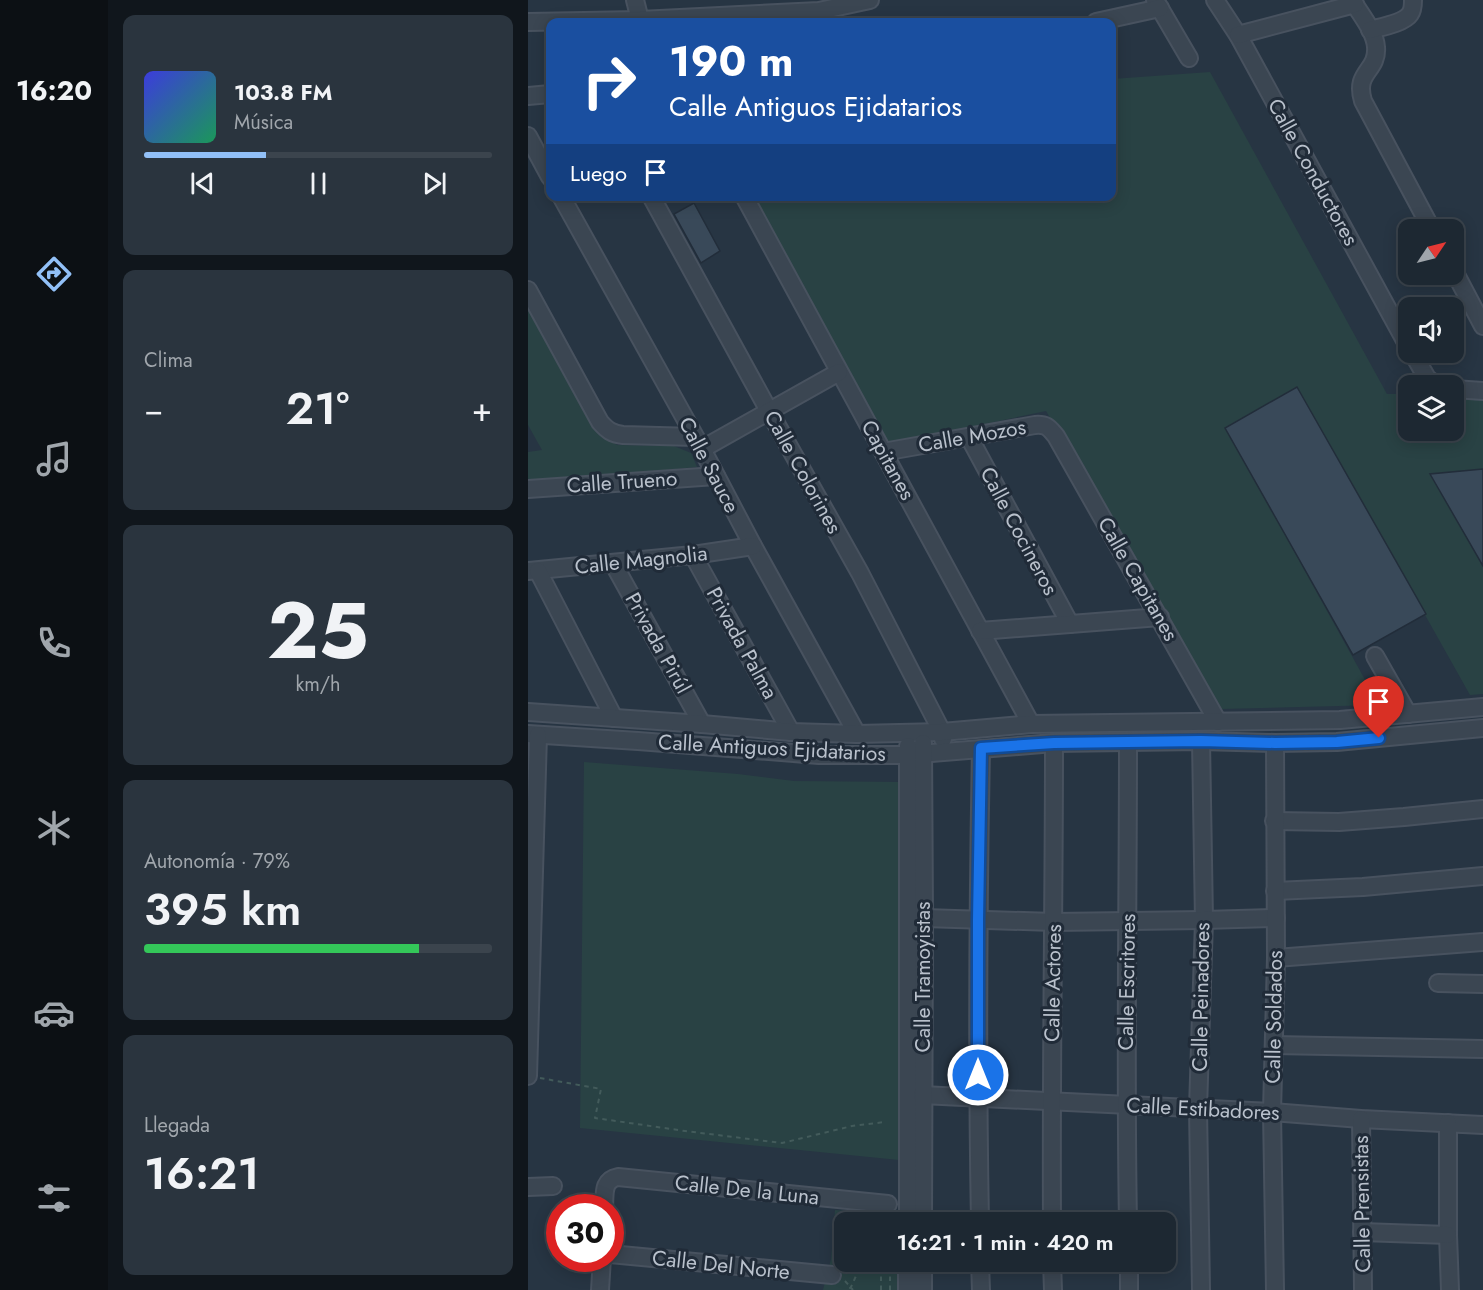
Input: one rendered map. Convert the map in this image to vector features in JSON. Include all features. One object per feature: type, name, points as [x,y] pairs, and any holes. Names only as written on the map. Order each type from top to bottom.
[{"type":"street","points":[[635,0],[640,18]]},
{"type":"street","points":[[663,18],[800,6],[819,11],[870,0]]},
{"type":"street","name":"Calle Conductores","points":[[1215,0],[1238,35],[1398,328]]},
{"type":"street","points":[[1370,30],[1404,20],[1410,15],[1413,0]]},
{"type":"street","points":[[1238,35],[1353,2],[1376,45],[1373,63],[1361,82],[1360,91],[1363,101],[1426,219]]},
{"type":"street","points":[[1110,18],[1158,4],[1189,58]]},
{"type":"street","points":[[528,22],[546,21]]},
{"type":"street","points":[[528,96],[546,94]]},
{"type":"street","points":[[528,136],[534,161],[546,173]]},
{"type":"street","name":"Calle Sauce","points":[[564,201],[857,734]]},
{"type":"street","name":"Calle Colorines","points":[[654,201],[860,573],[942,732],[946,752]]},
{"type":"street","name":"Capitanes","points":[[747,201],[1031,724]]},
{"type":"street","points":[[1462,285],[1483,326]]},
{"type":"street","points":[[529,293],[600,422],[614,434],[698,443],[769,411],[839,372]]},
{"type":"street","points":[[1464,390],[1483,391]]},
{"type":"street","name":"Calle Mozos","points":[[884,452],[1043,425],[1056,436]]},
{"type":"street","name":"Calle Capitanes","points":[[1056,436],[1218,722]]},
{"type":"street","name":"Calle Cocineros","points":[[969,437],[1070,624]]},
{"type":"street","name":"Calle Trueno","points":[[528,489],[716,476]]},
{"type":"street","name":"Calle Magnolia","points":[[533,571],[693,555],[753,546]]},
{"type":"street","name":"Privada Palma","points":[[693,555],[791,732]]},
{"type":"street","name":"Privada Pirúl","points":[[613,563],[702,724]]},
{"type":"street","points":[[533,571],[614,718]]},
{"type":"street","points":[[980,631],[1160,617]]},
{"type":"street","points":[[1375,657],[1408,714]]},
{"type":"street","name":"Calle Antiguos Ejidatarios","points":[[528,712],[791,732],[857,734],[942,732],[1031,724],[1340,720],[1483,707]]},
{"type":"street","name":"Calle Antiguos Ejidatarios","points":[[533,735],[819,755],[915,754],[1054,743],[1337,742],[1483,728]]},
{"type":"street","name":"Calle Tramoyistas","points":[[908,1212],[916,733]]},
{"type":"street","points":[[528,1076],[533,735]]},
{"type":"street","name":"Calle Peinadores","points":[[1201,741],[1204,920],[1198,1109],[1201,1290]]},
{"type":"street","name":"Calle Escritores","points":[[1128,742],[1126,1105],[1128,1212]]},
{"type":"street","name":"Calle Actores","points":[[1052,1212],[1054,743]]},
{"type":"street","name":"Calle Soldados","points":[[1275,743],[1276,918],[1272,1112],[1275,1290]]},
{"type":"street","points":[[980,1212],[977,1098],[981,748]]},
{"type":"street","name":"Calle Tramoyistas","points":[[915,754],[924,918],[922,1212]]},
{"type":"street","points":[[1274,821],[1339,822],[1483,808]]},
{"type":"street","points":[[1275,891],[1363,887],[1483,876]]},
{"type":"street","points":[[924,918],[1054,922],[1276,918]]},
{"type":"street","points":[[1275,958],[1483,942]]},
{"type":"street","points":[[1438,983],[1483,984]]},
{"type":"street","points":[[1274,1045],[1483,1049]]},
{"type":"street","name":"Calle Estibadores","points":[[922,1095],[1483,1125]]},
{"type":"street","name":"Calle Prensistas","points":[[1361,1119],[1363,1290]]},
{"type":"street","points":[[1448,1122],[1450,1290]]},
{"type":"street","name":"Calle De la Luna","points":[[605,1194],[607,1182],[618,1177],[888,1204]]},
{"type":"street","points":[[528,1187],[553,1186]]},
{"type":"street","points":[[1362,1232],[1448,1235]]},
{"type":"street","name":"Calle Del Norte","points":[[624,1255],[832,1275]]},
{"type":"street","points":[[600,1290],[601,1272]]},
{"type":"street","points":[[907,1290],[908,1272]]},
{"type":"street","points":[[922,1272],[923,1290]]},
{"type":"street","points":[[980,1272],[981,1290]]},
{"type":"street","points":[[1053,1272],[1053,1290]]},
{"type":"street","points":[[1129,1272],[1129,1290]]},
{"type":"path","points":[[528,1076],[600,1089],[595,1118],[685,1131],[782,1143],[852,1126],[885,1122]]},
{"type":"path","points":[[848,1290],[856,1276],[854,1272]]},
{"type":"path","points":[[881,1272],[881,1290]]},
{"type":"path","points":[[890,1272],[890,1290]]},
{"type":"green space","points":[[1210,72],[1387,394],[1398,394],[1398,441],[1464,441],[1464,394],[1483,394],[1483,469],[1431,474],[1483,567],[1483,694],[1470,695],[1297,387],[1226,428],[1379,705],[1221,709],[1046,411],[889,444],[755,201],[1116,201],[1116,79]]},
{"type":"green space","points":[[528,307],[596,429],[617,445],[674,446],[691,453],[697,467],[528,483],[528,452],[542,450],[528,425]]},
{"type":"green space","points":[[584,762],[738,774],[794,781],[902,782],[899,1160],[580,1128]]},
{"type":"green space","points":[[835,1210],[862,1212],[835,1212]]},
{"type":"green space","points":[[834,1222],[834,1272],[902,1272],[902,1290],[823,1290],[831,1259]]},
{"type":"building","points":[[694,203],[720,251],[701,263],[674,214]]},
{"type":"building","points":[[1297,387],[1426,614],[1353,655],[1225,428]]},
{"type":"building","points":[[1483,469],[1483,566],[1430,474]]},
{"type":"route","points":[[978,1075],[981,748],[1054,743],[1201,741],[1275,743],[1337,742],[1379,738]]}]
